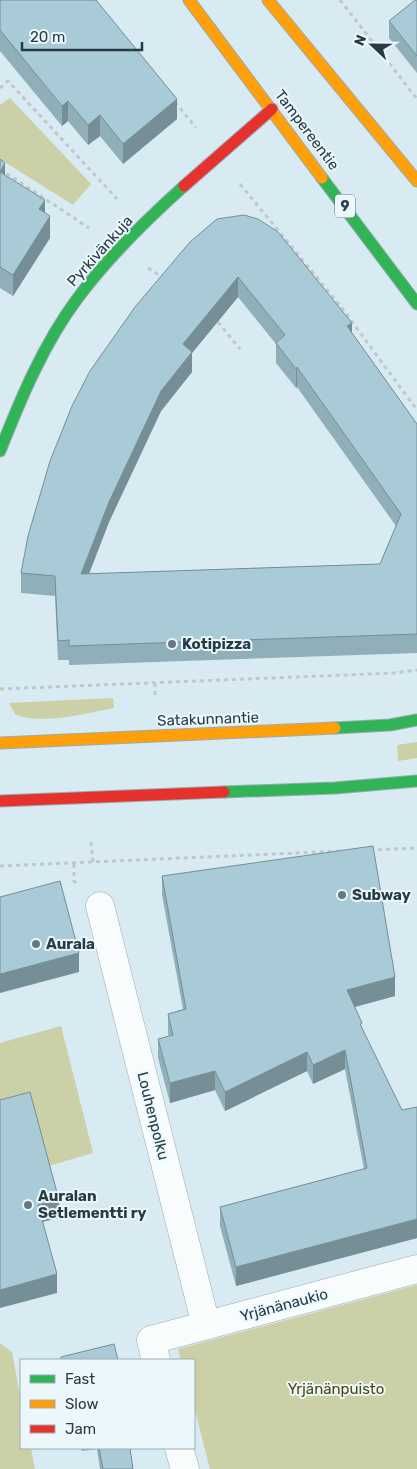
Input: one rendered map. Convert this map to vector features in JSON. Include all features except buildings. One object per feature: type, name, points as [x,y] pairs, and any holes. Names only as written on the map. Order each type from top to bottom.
[{"type":"main road","name":"Tampereentie","points":[[188,0],[272,109],[417,304]]},
{"type":"main road","points":[[268,0],[417,181]]},
{"type":"main road","name":"Pyrkivänkuja","points":[[0,451],[13,418],[49,343],[77,300],[119,248],[142,225],[272,109]]},
{"type":"main road","name":"Satakunnantie","points":[[0,744],[344,728],[390,725],[417,720]]},
{"type":"main road","points":[[0,801],[334,788],[417,781]]},
{"type":"street","name":"Louhenpolku","points":[[100,906],[206,1325]]},
{"type":"street","name":"Yrjänänaukio","points":[[153,1350],[206,1325],[417,1269]]},
{"type":"street","points":[[180,1449],[185,1469]]},
{"type":"path","points":[[340,0],[417,99]]},
{"type":"path","points":[[0,88],[8,81],[142,225]]},
{"type":"path","points":[[174,101],[198,131]]},
{"type":"path","points":[[0,169],[119,248]]},
{"type":"path","points":[[244,188],[342,308],[417,410]]},
{"type":"path","points":[[218,322],[240,349]]},
{"type":"path","points":[[0,689],[394,673],[417,670]]},
{"type":"path","points":[[155,683],[155,698]]},
{"type":"path","points":[[91,842],[93,863]]},
{"type":"path","points":[[366,850],[417,848]]},
{"type":"path","points":[[0,866],[346,851]]},
{"type":"green space","points":[[10,98],[91,184],[73,205],[0,159],[0,105]]},
{"type":"green space","points":[[113,698],[114,708],[50,719],[38,719],[15,714],[9,703]]},
{"type":"green space","points":[[417,742],[417,758],[398,761],[397,745]]},
{"type":"green space","points":[[61,1026],[93,1153],[45,1167],[0,1119],[0,1043]]},
{"type":"green space","name":"Yrjänänpuisto","points":[[417,1285],[417,1469],[210,1469],[195,1411],[195,1359],[181,1359],[178,1349]]},
{"type":"green space","points":[[0,1343],[12,1352],[20,1396],[20,1449],[31,1449],[35,1469],[0,1469]]},
{"type":"traffic: fast","points":[[322,178],[417,304]]},
{"type":"traffic: fast","points":[[0,451],[43,353],[77,299],[114,254],[184,186]]},
{"type":"traffic: fast","points":[[335,728],[390,725],[417,720]]},
{"type":"traffic: fast","points":[[224,792],[335,788],[417,781]]},
{"type":"traffic: slow","points":[[189,0],[322,178]]},
{"type":"traffic: slow","points":[[268,0],[417,181]]},
{"type":"traffic: slow","points":[[0,743],[335,728]]},
{"type":"traffic: jam","points":[[184,186],[272,109]]},
{"type":"traffic: jam","points":[[0,801],[224,792]]},
{"type":"place","name":"Kotipizza","points":[[172,644]]},
{"type":"place","name":"Subway","points":[[342,895]]},
{"type":"place","name":"Aurala","points":[[36,944]]},
{"type":"place","name":"Auralan Setlementti ry","points":[[28,1205]]}]
